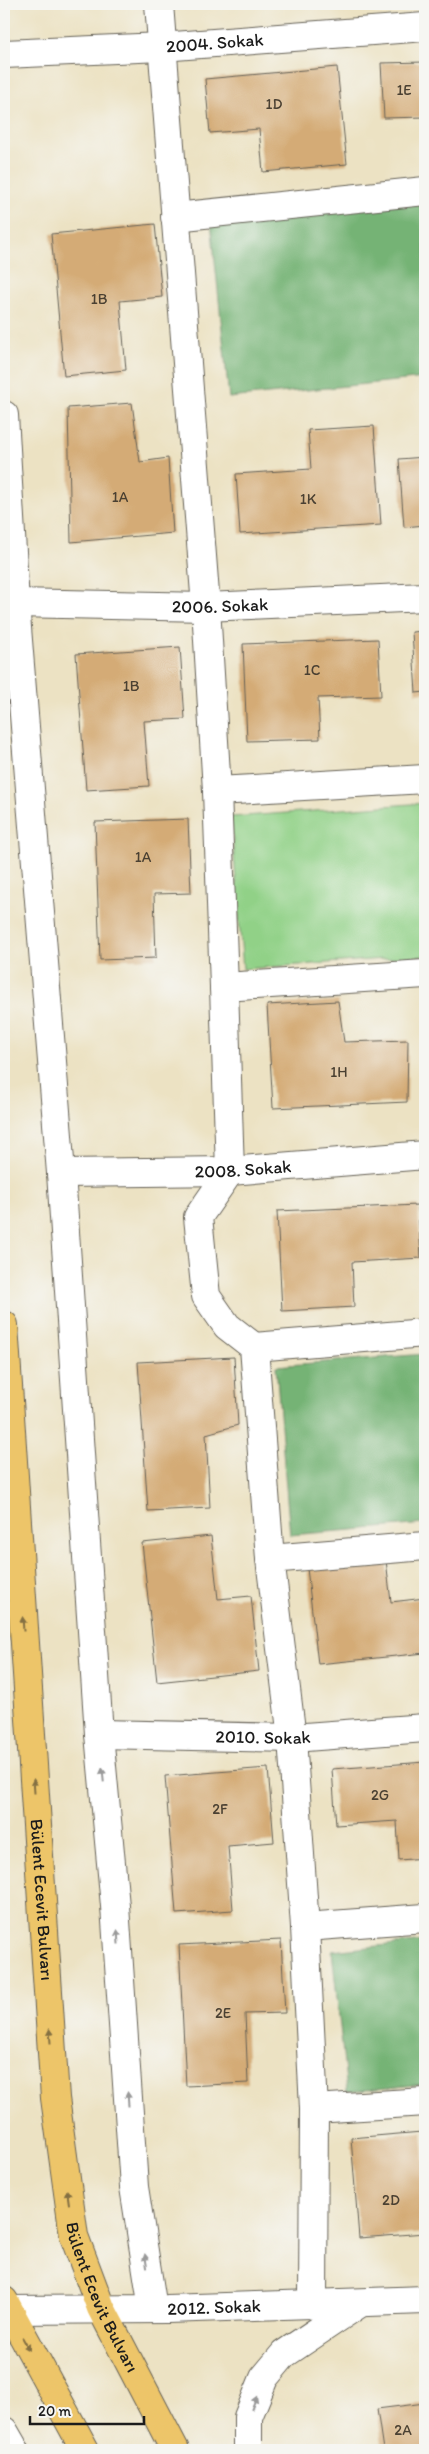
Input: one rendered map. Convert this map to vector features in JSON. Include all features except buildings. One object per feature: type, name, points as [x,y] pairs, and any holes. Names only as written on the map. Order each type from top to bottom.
[{"type":"main road","name":"Bülent Ecevit Bulvarı","points":[[4,1325],[54,2098],[74,2236],[101,2308],[175,2450]]},
{"type":"main road","points":[[5,2307],[85,2450]]},
{"type":"street","points":[[159,4],[174,217],[206,607],[217,791],[230,1171],[198,1217],[206,1296],[227,1326],[254,1347],[425,1333]]},
{"type":"street","name":"2004. Sokak","points":[[4,54],[161,47],[425,27]]},
{"type":"street","points":[[174,217],[425,192]]},
{"type":"street","points":[[4,415],[15,603],[61,1173],[99,1734],[115,1906],[134,2187],[153,2309]]},
{"type":"street","name":"2006. Sokak","points":[[15,603],[206,607],[425,597]]},
{"type":"street","points":[[217,791],[425,779]]},
{"type":"street","points":[[224,987],[425,974]]},
{"type":"street","name":"2008. Sokak","points":[[61,1173],[230,1171],[425,1155]]},
{"type":"street","points":[[254,1347],[270,1559],[292,1738],[305,1927],[314,2108],[313,2305]]},
{"type":"street","points":[[270,1559],[425,1546]]},
{"type":"street","name":"2010. Sokak","points":[[99,1734],[292,1738],[425,1728]]},
{"type":"street","points":[[305,1927],[425,1918]]},
{"type":"street","points":[[314,2108],[425,2102]]},
{"type":"street","name":"2012. Sokak","points":[[5,2307],[153,2309],[425,2300]]},
{"type":"street","points":[[248,2450],[248,2417],[264,2378],[284,2354],[360,2303]]},
{"type":"street","points":[[4,2431],[15,2450]]},
{"type":"green space","points":[[425,201],[425,378],[229,398],[211,222]]},
{"type":"green space","points":[[425,803],[425,956],[243,969],[231,817]]},
{"type":"green space","points":[[425,1354],[425,1524],[290,1535],[276,1366]]},
{"type":"green space","points":[[425,1941],[425,2084],[347,2092],[332,1951]]}]
